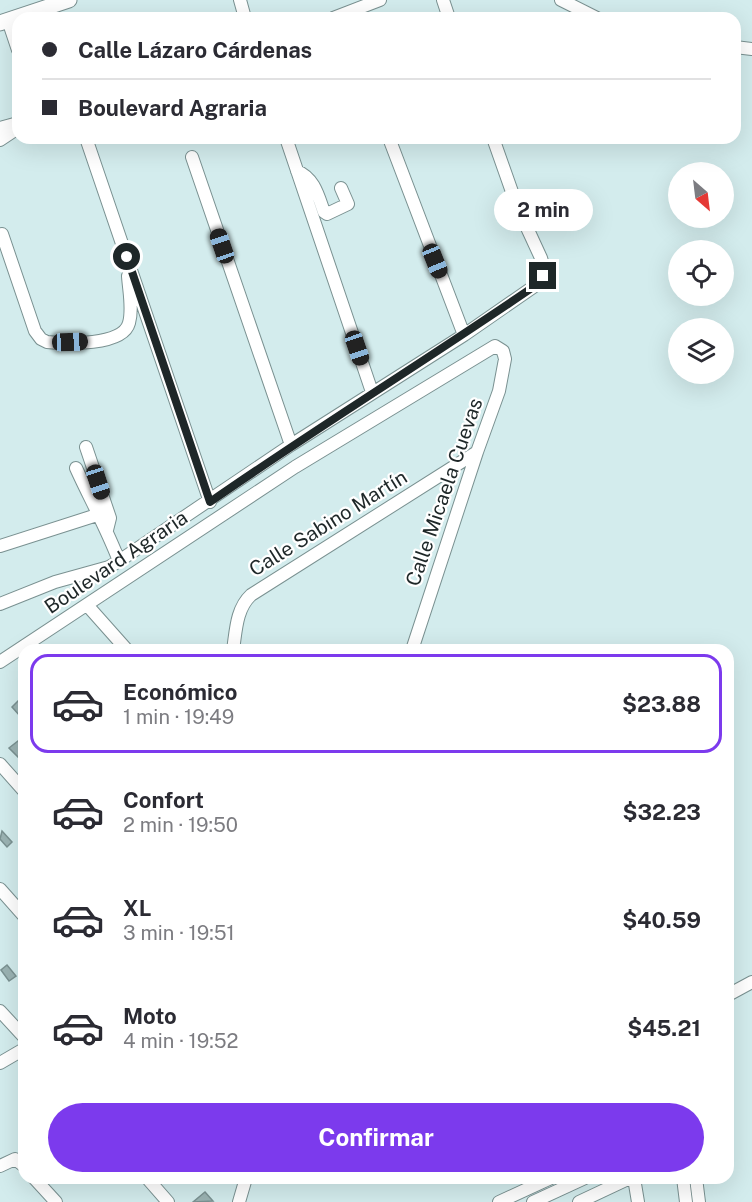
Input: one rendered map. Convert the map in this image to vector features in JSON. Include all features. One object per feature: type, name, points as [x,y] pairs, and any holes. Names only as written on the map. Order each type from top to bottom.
[{"type":"main road","points":[[34,12],[69,0]]},
{"type":"street","points":[[355,12],[380,0]]},
{"type":"street","points":[[561,0],[585,12]]},
{"type":"street","points":[[4,22],[12,38]]},
{"type":"street","points":[[88,144],[210,502]]},
{"type":"street","points":[[288,144],[372,393]]},
{"type":"street","points":[[391,144],[464,335]]},
{"type":"street","points":[[1,601],[55,582],[109,567],[210,502],[291,445],[464,335],[539,283],[544,268],[541,258],[517,206],[495,144]]},
{"type":"street","points":[[192,157],[291,445]]},
{"type":"street","points":[[297,171],[307,175],[312,182],[324,212],[346,207],[341,188]]},
{"type":"street","points":[[2,234],[35,331],[41,339],[47,342],[104,341],[123,333],[129,326],[130,314],[127,257]]},
{"type":"street","name":"Boulevard Agraria","points":[[27,644],[295,467],[491,346],[499,347]]},
{"type":"street","name":"Calle Micaela Cuevas","points":[[414,644],[499,391],[505,359],[499,347]]},
{"type":"street","points":[[86,447],[110,518],[108,531]]},
{"type":"street","name":"Calle Sabino Martín","points":[[234,644],[239,614],[244,602],[251,595],[477,452]]},
{"type":"street","points":[[76,468],[108,531],[119,561]]},
{"type":"street","points":[[0,546],[98,515]]},
{"type":"street","points":[[87,605],[122,644]]},
{"type":"street","name":"Boulevard Agraria","points":[[0,662],[18,650]]},
{"type":"street","points":[[15,652],[18,656]]},
{"type":"street","points":[[0,764],[18,784]]},
{"type":"street","points":[[0,889],[18,909]]},
{"type":"street","points":[[734,992],[752,982]]},
{"type":"street","points":[[0,1011],[18,1030]]},
{"type":"street","points":[[0,1063],[18,1052]]},
{"type":"street","points":[[0,1166],[15,1159],[18,1161]]},
{"type":"street","points":[[40,1184],[56,1202]]},
{"type":"street","points":[[152,1184],[168,1202]]},
{"type":"street","points":[[239,1202],[244,1184]]},
{"type":"street","points":[[499,1202],[537,1184]]},
{"type":"street","points":[[533,1202],[572,1184]]},
{"type":"street","points":[[579,1202],[619,1184]]},
{"type":"street","points":[[634,1184],[638,1202]]},
{"type":"street","points":[[684,1184],[686,1202]]},
{"type":"street","points":[[697,1184],[699,1202]]},
{"type":"building","points":[[18,701],[18,714],[12,707]]},
{"type":"building","points":[[18,741],[18,757],[9,748]]},
{"type":"building","points":[[2,831],[12,842],[7,847],[0,839]]},
{"type":"building","points":[[7,965],[16,976],[9,981],[1,970]]},
{"type":"building","points":[[205,1192],[213,1201],[193,1202]]},
{"type":"route","points":[[127,257],[210,502],[291,445],[464,335],[539,283],[543,276]]}]
